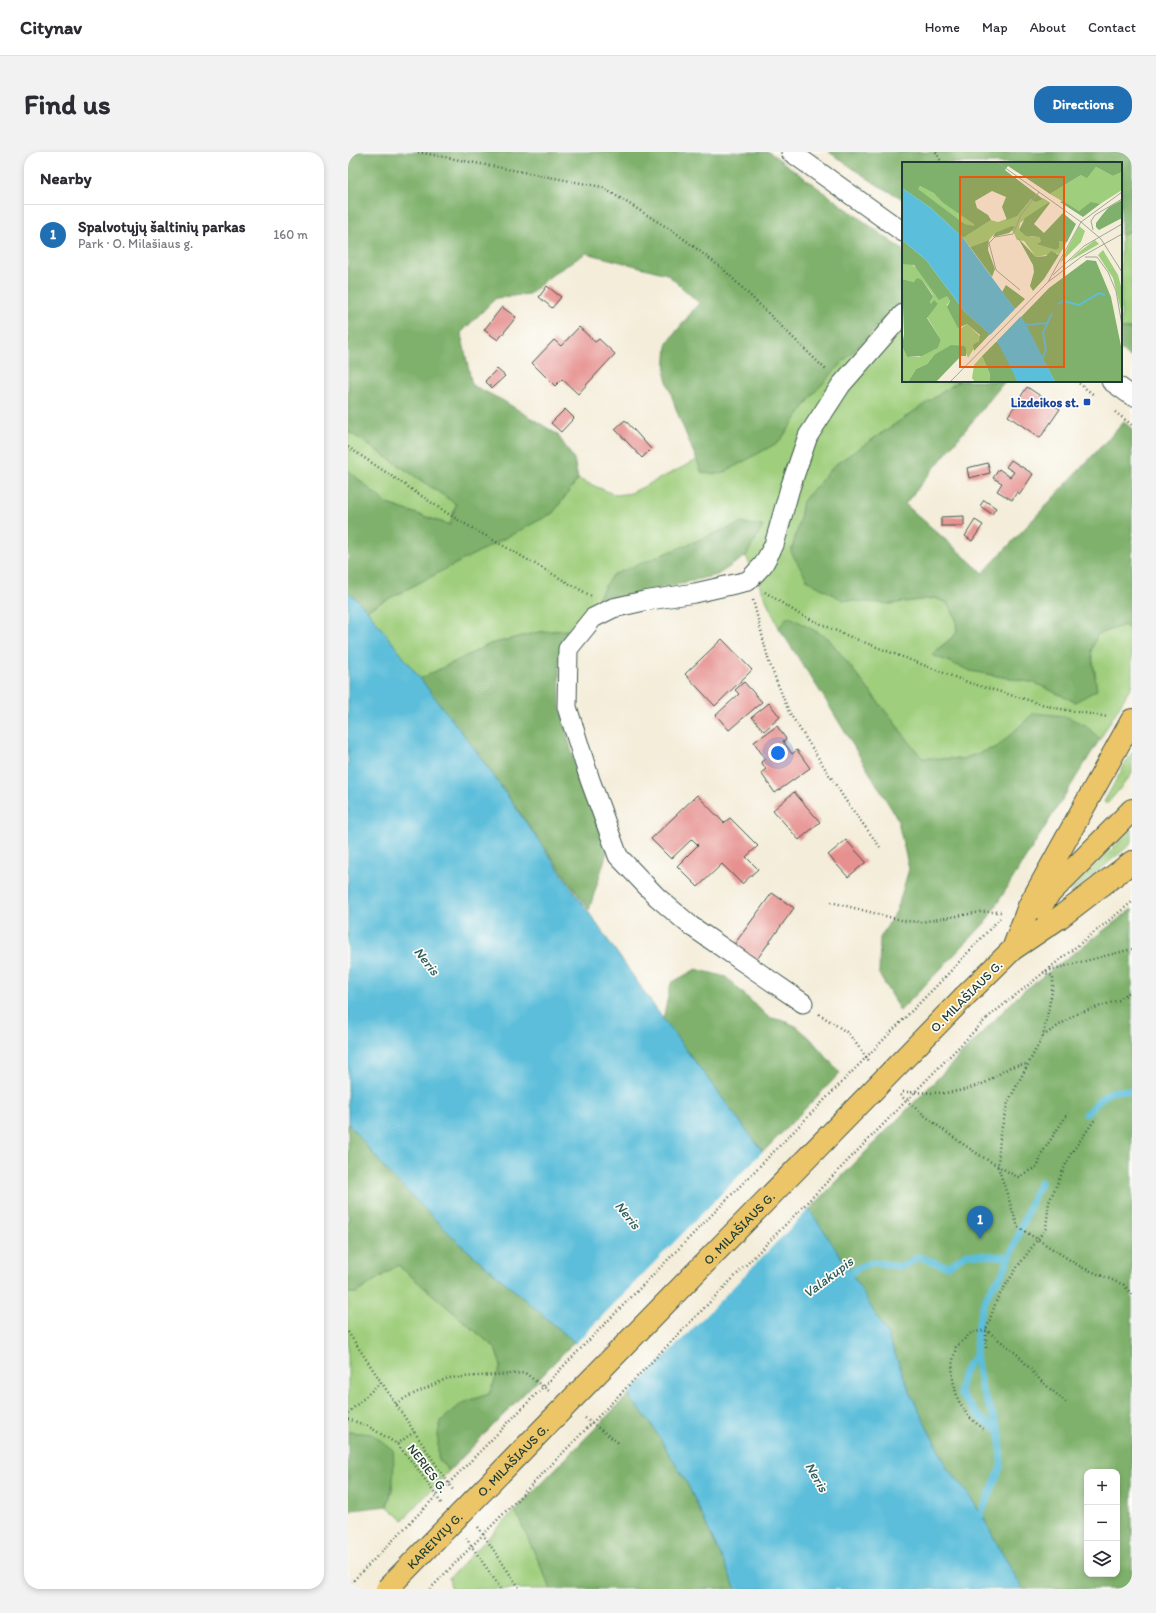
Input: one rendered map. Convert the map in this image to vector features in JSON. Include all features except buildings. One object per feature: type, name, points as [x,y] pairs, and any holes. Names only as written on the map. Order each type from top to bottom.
[{"type":"main road","points":[[1013,949],[1029,906],[1123,719]]},
{"type":"main road","name":"O. MILAŠIAUS G.","points":[[1013,949],[1048,895],[1132,810]]},
{"type":"main road","name":"O. MILAŠIAUS G.","points":[[465,1507],[965,996],[1013,949],[1059,918],[1132,862]]},
{"type":"main road","name":"KAREIVIŲ G.","points":[[387,1589],[465,1507]]},
{"type":"street","points":[[791,152],[902,231]]},
{"type":"street","points":[[803,1004],[691,926],[657,898],[618,856],[590,780],[567,708],[568,649],[593,618],[612,608],[695,593],[748,581],[763,565],[774,545],[790,488],[808,436],[841,385],[902,315]]},
{"type":"street","points":[[1112,382],[1132,396]]},
{"type":"path","points":[[418,152],[602,187],[676,233],[723,269],[841,385]]},
{"type":"path","points":[[936,152],[941,162]]},
{"type":"path","points":[[348,447],[454,517],[612,608]]},
{"type":"path","points":[[748,581],[799,614],[848,636],[970,682],[1055,708],[1123,719]]},
{"type":"path","points":[[748,581],[769,662],[789,712],[846,801],[880,847]]},
{"type":"path","points":[[348,1586],[945,977],[1006,912],[981,912],[921,922],[905,921],[831,902]]},
{"type":"path","points":[[430,1589],[988,1018],[1043,972],[1132,902]]},
{"type":"path","points":[[1043,972],[1132,949]]},
{"type":"path","points":[[1043,972],[1053,976],[1053,986],[1043,1036],[1008,1102],[1000,1135],[998,1167],[1018,1227],[1081,1267],[1124,1285],[1132,1295]]},
{"type":"path","points":[[1043,1036],[1076,1014],[1118,1000],[1132,990]]},
{"type":"path","points":[[803,1004],[848,1033]]},
{"type":"path","points":[[897,1092],[946,1093],[964,1090],[985,1083],[1010,1067],[1028,1064]]},
{"type":"path","points":[[931,1122],[998,1167],[1018,1177],[1038,1166],[1042,1153],[1068,1113]]},
{"type":"path","points":[[986,1348],[986,1330],[996,1300],[1018,1266],[1046,1228],[1049,1202],[1070,1155],[1096,1118]]},
{"type":"path","points":[[983,1428],[968,1416],[958,1400],[953,1380],[952,1365],[956,1347],[971,1333],[986,1330],[1016,1353],[1041,1381],[1067,1403]]},
{"type":"path","points":[[348,1332],[520,1589]]},
{"type":"path","points":[[396,1404],[407,1397],[448,1378],[525,1373],[551,1392]]},
{"type":"path","points":[[348,1413],[381,1382]]},
{"type":"path","points":[[582,1416],[620,1444]]},
{"type":"path","name":"NERIES G.","points":[[348,1419],[368,1426],[397,1444],[417,1468],[443,1506]]},
{"type":"path","points":[[397,1444],[414,1432]]},
{"type":"path","points":[[466,1538],[501,1589]]},
{"type":"green space","points":[[348,152],[769,152],[902,249],[902,325],[888,314],[814,393],[779,442],[721,474],[702,473],[677,412],[665,375],[667,343],[699,303],[667,274],[586,253],[552,275],[529,294],[496,298],[461,333],[472,385],[502,400],[557,434],[574,459],[578,479],[553,513],[367,610],[348,591],[348,470],[387,504],[450,525],[456,504],[348,431]]},
{"type":"green space","points":[[829,152],[1132,152],[1132,230],[1122,235],[1122,162],[902,162],[902,198],[876,184]]},
{"type":"green space","points":[[1132,230],[1132,329],[1122,329],[1122,235]]},
{"type":"green space","points":[[888,314],[902,325],[902,382],[958,382],[836,464],[803,501],[800,519],[889,604],[935,598],[947,603],[956,619],[957,633],[932,654],[971,671],[1035,683],[1075,702],[1096,677],[1091,651],[1097,635],[1124,625],[1132,630],[1132,685],[1100,739],[1085,725],[1034,713],[997,747],[962,759],[922,758],[828,638],[788,616],[779,628],[746,556],[763,526],[612,575],[595,603],[568,630],[539,632],[490,644],[420,679],[367,610],[553,513],[578,479],[616,495],[631,493],[697,460],[702,473],[779,442],[814,393]]},
{"type":"green space","points":[[1122,329],[1132,329],[1132,358],[1122,351]]},
{"type":"green space","points":[[958,382],[1004,382],[905,504],[983,573],[1124,422],[1132,429],[1132,630],[1124,625],[1097,635],[1091,651],[1097,690],[1075,702],[1035,683],[971,671],[932,655],[957,633],[956,619],[947,603],[935,598],[889,604],[843,600],[808,581],[791,552],[800,519],[803,501],[836,464]]},
{"type":"green space","points":[[348,431],[456,504],[451,525],[387,504],[348,470]]},
{"type":"green space","points":[[741,523],[763,526],[746,556],[717,575],[595,603],[612,575]]},
{"type":"green space","points":[[788,616],[828,638],[922,758],[962,759],[997,747],[1034,713],[1065,716],[1085,725],[1100,739],[985,923],[900,1011],[879,974],[880,938],[897,910],[909,869],[897,818],[825,699],[779,628]]},
{"type":"green space","points":[[568,630],[559,659],[560,706],[576,769],[608,849],[589,910],[474,748],[420,679],[490,644],[539,632]]},
{"type":"green space","points":[[1132,752],[1132,774],[1107,804],[1104,802]]},
{"type":"green space","points":[[1132,829],[1132,843],[1069,895],[1075,886]]},
{"type":"green space","points":[[1132,909],[1132,1589],[1023,1589],[984,1519],[967,1492],[947,1468],[910,1392],[887,1334],[809,1210],[1021,993]]},
{"type":"green space","points":[[696,969],[726,977],[768,1017],[796,1026],[810,1038],[840,1073],[763,1152],[663,1019],[671,983]]},
{"type":"green space","points":[[348,1123],[387,1171],[459,1243],[574,1342],[449,1471],[438,1458],[438,1433],[441,1421],[462,1403],[489,1394],[501,1366],[495,1348],[398,1265],[356,1293],[348,1293]]},
{"type":"green space","points":[[398,1265],[495,1348],[501,1366],[489,1394],[462,1403],[438,1458],[449,1471],[403,1520],[387,1506],[393,1488],[372,1434],[348,1432],[348,1293],[356,1293]]},
{"type":"green space","points":[[628,1395],[650,1422],[688,1485],[736,1589],[551,1589],[515,1510]]},
{"type":"green space","points":[[348,1432],[372,1434],[393,1450],[393,1478],[387,1506],[352,1510],[348,1514]]},
{"type":"green space","points":[[515,1510],[551,1589],[451,1589],[449,1578]]},
{"type":"water","name":"Neris","points":[[348,591],[367,610],[474,748],[663,1019],[763,1152],[809,1209],[849,1269],[887,1334],[910,1392],[947,1468],[967,1492],[984,1519],[1023,1589],[736,1589],[688,1485],[650,1422],[628,1395],[574,1342],[459,1243],[387,1171],[348,1123]]},
{"type":"pier","points":[[764,1150],[810,1208],[627,1396],[574,1345]]},
{"type":"waterway","name":"Valakupis","points":[[1086,1114],[1101,1098],[1111,1092],[1124,1090],[1132,1091]]},
{"type":"waterway","name":"Valakupis","points":[[978,1522],[1001,1466],[1000,1432],[982,1390],[976,1356],[977,1332],[982,1308],[989,1292],[1002,1274],[1010,1257],[1033,1197],[1041,1182]]},
{"type":"waterway","name":"Valakupis","points":[[845,1278],[856,1269],[869,1263],[903,1266],[912,1262],[917,1257],[941,1265],[949,1266],[966,1254],[1010,1257]]},
{"type":"waterway","name":"Valakupis","points":[[976,1356],[965,1369],[960,1394],[981,1418],[999,1431]]},
{"type":"place","name":"Lizdeikos st.","points":[[1087,402]]},
{"type":"place","name":"Spalvotųjų šaltinių parkas","points":[[980,1239]]}]
